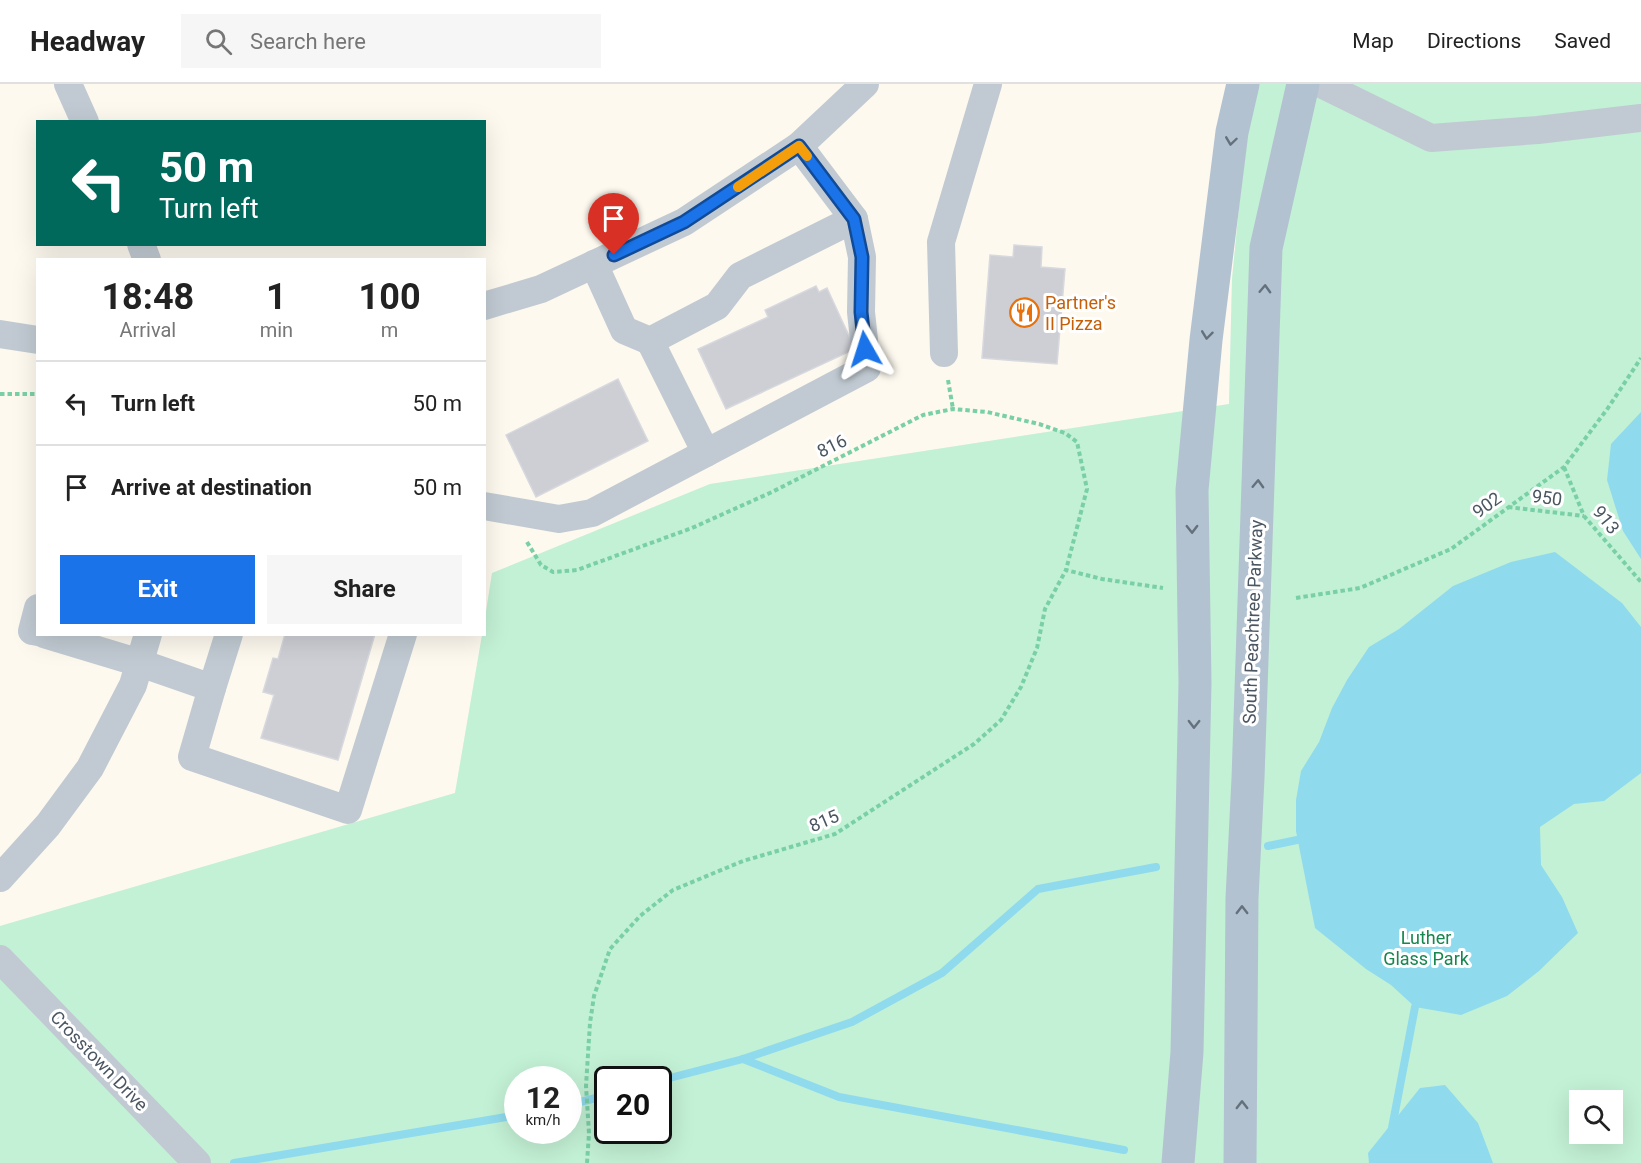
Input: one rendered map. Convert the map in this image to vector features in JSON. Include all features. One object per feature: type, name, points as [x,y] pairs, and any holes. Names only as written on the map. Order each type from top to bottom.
[{"type":"main road","points":[[1178,1163],[1187,1052],[1190,933],[1195,683],[1192,490],[1209,317],[1232,132],[1243,84]]},
{"type":"main road","name":"South Peachtree Parkway","points":[[1240,1163],[1242,898],[1266,248],[1303,84]]},
{"type":"street","points":[[68,84],[84,120]]},
{"type":"street","points":[[486,305],[541,289],[684,222],[799,146],[865,84]]},
{"type":"street","points":[[944,353],[941,242],[988,84]]},
{"type":"street","points":[[1321,84],[1431,138],[1538,130],[1641,118]]},
{"type":"street","points":[[495,507],[559,519],[592,513],[867,368],[861,312],[862,257],[854,219],[799,146]]},
{"type":"street","points":[[650,340],[717,306],[740,276],[854,219]]},
{"type":"street","points":[[594,264],[624,330],[650,340],[706,453]]},
{"type":"street","points":[[0,334],[36,340]]},
{"type":"street","points":[[36,616],[32,631],[36,632]]},
{"type":"street","points":[[51,636],[212,688]]},
{"type":"street","points":[[0,878],[48,825],[90,768],[133,685],[147,636]]},
{"type":"street","points":[[228,636],[192,757],[348,810],[402,636]]},
{"type":"street","name":"Crosstown Drive","points":[[0,959],[197,1163]]},
{"type":"path","name":"902","points":[[1296,598],[1360,588],[1451,549],[1564,467],[1608,408],[1641,358]]},
{"type":"path","points":[[0,394],[36,394]]},
{"type":"path","name":"816","points":[[495,507],[541,565],[554,572],[577,570],[692,528],[772,492],[923,415],[953,409],[987,412],[1048,427],[1065,433],[1077,442],[1087,489],[1066,570]]},
{"type":"path","name":"913","points":[[1564,467],[1584,516],[1641,582]]},
{"type":"path","name":"950","points":[[1507,507],[1584,516]]},
{"type":"path","points":[[1066,570],[1102,579],[1163,588]]},
{"type":"path","name":"815","points":[[587,1163],[589,1133],[586,1086],[590,1023],[594,996],[610,949],[639,916],[673,890],[743,861],[835,834],[974,744],[1001,720],[1021,687],[1037,648],[1045,609],[1066,570]]},
{"type":"shaded area","points":[[0,84],[1251,84],[1232,279],[1229,404],[710,484],[492,573],[486,612],[486,258],[36,258],[36,636],[482,636],[455,793],[0,926]]},
{"type":"green space","name":"Luther Glass Park","points":[[1251,84],[1641,84],[1641,1163],[0,1163],[0,926],[455,793],[482,636],[486,636],[486,612],[492,573],[710,484],[1229,404],[1232,279]]},
{"type":"water","points":[[1641,412],[1641,559],[1623,531],[1607,480],[1611,444]]},
{"type":"water","points":[[1555,552],[1622,603],[1641,627],[1641,773],[1604,801],[1574,804],[1540,827],[1541,865],[1562,897],[1578,933],[1539,971],[1507,996],[1461,1015],[1415,1007],[1391,985],[1366,969],[1315,928],[1296,831],[1296,800],[1301,771],[1319,742],[1332,708],[1347,680],[1369,647],[1399,629],[1453,586],[1511,562]]},
{"type":"water","points":[[1445,1085],[1478,1123],[1493,1163],[1369,1163],[1368,1153],[1420,1088]]},
{"type":"building","name":"Partner's II Pizza","points":[[1014,245],[1042,247],[1041,267],[1065,269],[1057,364],[982,358],[990,255],[1013,257]]},
{"type":"building","points":[[816,286],[819,292],[827,288],[855,349],[726,409],[698,349],[768,317],[765,310]]},
{"type":"building","points":[[618,379],[648,441],[536,497],[506,435]]},
{"type":"building","points":[[284,636],[374,636],[338,760],[261,738],[274,695],[263,692],[273,658],[278,659]]},
{"type":"waterway","points":[[1268,846],[1297,840]]},
{"type":"waterway","points":[[672,1077],[743,1059],[852,1022],[942,973],[1038,889],[1156,867]]},
{"type":"waterway","points":[[1391,1133],[1415,1007]]},
{"type":"waterway","points":[[743,1059],[839,1097],[1124,1150]]},
{"type":"waterway","points":[[582,1102],[594,1098]]},
{"type":"waterway","points":[[234,1163],[504,1117]]},
{"type":"slow traffic","points":[[738,187],[799,146],[807,156]]},
{"type":"place","name":"Partner's II Pizza","points":[[1024,313]]},
{"type":"route","points":[[614,255],[684,222],[799,146],[854,219],[862,257],[861,312],[865,349]]}]
